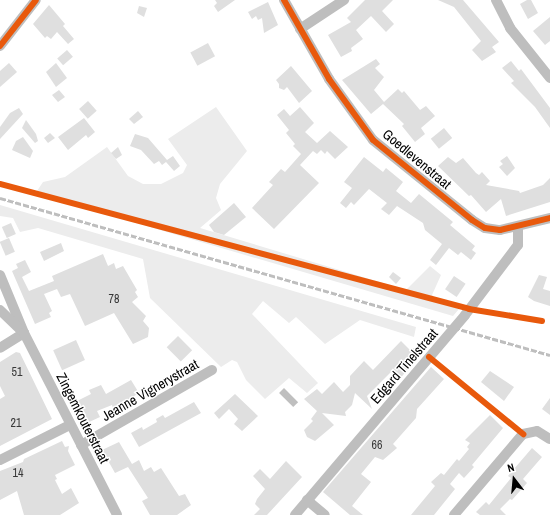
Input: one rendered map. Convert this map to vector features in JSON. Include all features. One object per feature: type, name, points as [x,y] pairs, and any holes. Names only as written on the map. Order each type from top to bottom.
[{"type":"street","points":[[0,46],[36,0]]},
{"type":"street","name":"Goedlevenstraat","points":[[284,0],[329,79],[374,140],[472,220],[485,228],[500,230],[518,227],[550,218]]},
{"type":"street","points":[[300,29],[344,0]]},
{"type":"street","points":[[496,0],[510,28],[550,78]]},
{"type":"street","name":"Edgard Tinelstraat","points":[[295,515],[465,315],[518,246],[518,227]]},
{"type":"street","name":"Zingemkouterstraat","points":[[0,275],[24,333],[115,515]]},
{"type":"street","name":"Zingemkouterstraat","points":[[0,310],[24,333]]},
{"type":"street","points":[[0,348],[24,333]]},
{"type":"street","name":"Jeanne Vignerystraat","points":[[81,445],[212,370]]},
{"type":"street","points":[[0,460],[70,425]]},
{"type":"street","points":[[454,515],[523,434],[537,431],[550,438]]},
{"type":"street","points":[[307,500],[325,515]]},
{"type":"shaded area","points":[[216,107],[247,151],[220,184],[216,198],[221,210],[200,228],[406,290],[430,266],[441,275],[432,295],[438,301],[459,309],[453,316],[160,230],[37,191],[43,182],[65,177],[107,147],[128,176],[143,184],[161,184],[183,173],[187,165],[168,139]]},
{"type":"shaded area","points":[[0,205],[416,327],[414,337],[360,320],[325,344],[296,317],[289,323],[263,301],[252,314],[318,383],[307,393],[289,378],[265,399],[246,380],[237,362],[232,360],[221,367],[150,298],[143,259],[38,228],[20,232],[13,218],[0,216]]},
{"type":"shaded area","points":[[284,388],[298,402],[293,407],[279,393]]},
{"type":"building","points":[[215,0],[235,0],[218,12],[214,6],[217,3]]},
{"type":"building","points":[[365,0],[393,0],[382,11],[394,24],[386,32],[371,16],[356,30],[363,39],[351,48],[352,51],[341,57],[328,35],[351,22],[347,18]]},
{"type":"building","points":[[438,0],[463,0],[499,42],[492,47],[496,52],[482,61],[472,50],[481,41],[454,7]]},
{"type":"building","points":[[527,0],[531,0],[538,13],[528,19],[520,4]]},
{"type":"building","points":[[268,2],[278,25],[264,33],[262,18],[258,20],[256,16],[252,19],[248,12]]},
{"type":"building","points":[[49,5],[65,24],[63,26],[74,39],[68,44],[57,32],[51,39],[47,36],[45,38],[33,24]]},
{"type":"building","points":[[139,6],[147,8],[144,17],[137,13]]},
{"type":"building","points":[[550,17],[550,41],[545,45],[533,31]]},
{"type":"building","points":[[208,43],[215,56],[197,66],[190,52]]},
{"type":"building","points":[[67,50],[73,57],[63,65],[57,59]]},
{"type":"building","points":[[376,59],[380,64],[375,68],[384,77],[374,90],[384,102],[398,89],[402,93],[404,91],[420,110],[426,106],[435,116],[421,128],[425,134],[415,142],[402,126],[404,124],[383,104],[371,114],[342,80]]},
{"type":"building","points":[[511,61],[519,71],[521,69],[550,108],[550,128],[535,107],[511,83],[514,81],[502,68]]},
{"type":"building","points":[[9,63],[17,72],[0,87],[0,71]]},
{"type":"building","points":[[56,63],[67,78],[56,87],[46,72]]},
{"type":"building","points":[[291,66],[312,91],[299,103],[287,87],[284,90],[279,88],[279,84],[276,80]]},
{"type":"building","points":[[59,90],[65,97],[58,102],[52,95]]},
{"type":"building","points":[[88,101],[97,111],[88,119],[79,109]]},
{"type":"building","points":[[300,107],[314,123],[305,132],[317,143],[330,131],[348,147],[335,159],[327,151],[325,154],[321,150],[317,154],[313,151],[300,165],[319,183],[274,229],[252,208],[273,185],[269,182],[281,169],[285,172],[301,154],[293,146],[295,144],[286,133],[289,130],[277,115],[284,109],[290,116]]},
{"type":"building","points":[[19,108],[23,114],[0,139],[0,127],[10,113]]},
{"type":"building","points":[[138,111],[143,117],[134,124],[129,119]]},
{"type":"building","points":[[84,118],[95,132],[88,138],[86,135],[68,150],[58,137]]},
{"type":"building","points":[[26,120],[36,134],[38,141],[35,143],[22,128]]},
{"type":"building","points":[[444,128],[452,138],[439,149],[431,139]]},
{"type":"building","points":[[50,133],[55,138],[48,143],[44,138]]},
{"type":"building","points":[[135,134],[148,138],[167,160],[173,156],[180,166],[174,171],[166,162],[162,165],[159,161],[154,164],[141,150],[130,146]]},
{"type":"building","points":[[23,137],[33,151],[30,158],[12,150],[16,141]]},
{"type":"building","points":[[118,147],[122,155],[116,159],[111,153]]},
{"type":"building","points":[[507,156],[515,168],[507,176],[499,167],[503,164],[500,161]]},
{"type":"building","points":[[364,157],[383,172],[386,168],[403,182],[396,191],[411,203],[419,194],[453,222],[450,225],[475,246],[472,250],[476,253],[471,260],[461,252],[458,255],[449,248],[436,265],[430,260],[442,244],[425,230],[423,223],[397,206],[389,215],[381,209],[387,203],[369,189],[354,205],[351,202],[346,208],[340,203],[352,188],[344,182]]},
{"type":"building","points":[[448,157],[456,163],[463,158],[476,173],[479,175],[482,172],[490,181],[486,185],[519,191],[520,193],[543,185],[550,178],[550,202],[506,216],[501,199],[486,212],[471,195],[469,196],[438,166]]},
{"type":"building","points":[[234,203],[246,217],[224,235],[214,232],[209,225]]},
{"type":"building","points":[[11,223],[16,234],[7,238],[2,227]]},
{"type":"building","points":[[9,238],[15,252],[6,256],[0,242]]},
{"type":"building","points":[[61,243],[64,251],[44,261],[40,252]]},
{"type":"building","points":[[103,254],[108,266],[114,263],[116,269],[123,266],[137,290],[135,292],[138,297],[132,302],[146,316],[143,321],[149,328],[148,337],[133,344],[114,313],[85,326],[70,294],[61,297],[57,289],[44,294],[52,311],[49,313],[51,317],[35,324],[12,271],[18,268],[16,264],[25,260],[31,272],[22,277],[29,291],[54,281],[52,276]]},
{"type":"building","points":[[393,272],[401,278],[396,284],[389,277]]},
{"type":"building","points":[[539,275],[547,277],[543,289],[550,291],[550,306],[534,301],[528,297]]},
{"type":"building","points":[[454,276],[466,284],[457,297],[445,289]]},
{"type":"building","points":[[178,336],[192,350],[181,361],[167,347]]},
{"type":"building","points":[[76,340],[85,360],[62,370],[53,350]]},
{"type":"building","points":[[401,341],[411,351],[414,348],[420,354],[399,380],[391,372],[367,396],[372,409],[355,393],[352,405],[345,412],[346,416],[322,413],[334,425],[315,441],[307,437],[304,430],[313,421],[311,419],[317,411],[304,399],[317,389],[322,394],[334,382],[343,392],[350,385],[350,376],[364,361],[373,370]]},
{"type":"building","points":[[16,352],[20,353],[52,419],[0,446],[0,399],[5,396],[0,386],[0,362]]},
{"type":"building","points":[[431,367],[444,379],[417,409],[416,418],[393,444],[397,448],[383,460],[375,457],[361,474],[371,482],[352,506],[363,515],[350,515],[323,492]]},
{"type":"building","points":[[490,371],[514,387],[504,401],[481,382]]},
{"type":"building","points":[[131,380],[139,393],[118,406],[113,408],[112,405],[97,411],[100,417],[87,423],[77,401],[91,394],[89,390],[101,385],[106,394]]},
{"type":"building","points":[[235,394],[258,416],[242,431],[234,424],[238,419],[229,409],[219,419],[214,413]]},
{"type":"building","points":[[550,398],[550,415],[542,409]]},
{"type":"building","points":[[194,402],[201,413],[139,447],[131,433],[142,427],[143,430],[157,422],[156,419],[163,415],[165,418]]},
{"type":"building","points":[[490,415],[503,428],[472,465],[474,467],[464,478],[459,473],[450,484],[455,489],[434,515],[411,515],[435,486],[431,482],[441,473],[444,475],[457,459],[459,461],[469,449],[467,447],[470,443],[465,440]]},
{"type":"building","points":[[62,441],[65,447],[69,446],[68,451],[75,465],[55,475],[57,479],[55,480],[62,494],[71,488],[79,503],[60,515],[24,515],[17,491],[0,500],[0,471],[23,462],[24,459]]},
{"type":"building","points":[[119,442],[132,464],[139,460],[144,471],[151,467],[154,472],[161,468],[179,496],[185,494],[191,505],[177,515],[150,515],[142,501],[148,498],[128,467],[115,473],[102,450]]},
{"type":"building","points":[[532,448],[542,457],[523,479],[527,483],[512,500],[510,499],[500,509],[506,515],[480,515],[476,512],[486,502],[489,505],[511,478],[508,476]]},
{"type":"building","points":[[286,461],[302,477],[267,515],[254,515],[260,509],[255,504],[257,499],[265,489],[253,476],[260,469],[270,479]]},
{"type":"railway","points":[[0,198],[550,355]]},
{"type":"cycle path","points":[[0,46],[36,0]]},
{"type":"cycle path","points":[[284,0],[329,79],[373,140],[472,220],[485,228],[500,230],[550,218]]},
{"type":"cycle path","points":[[0,184],[469,309],[542,321]]},
{"type":"cycle path","points":[[429,357],[523,434]]}]
